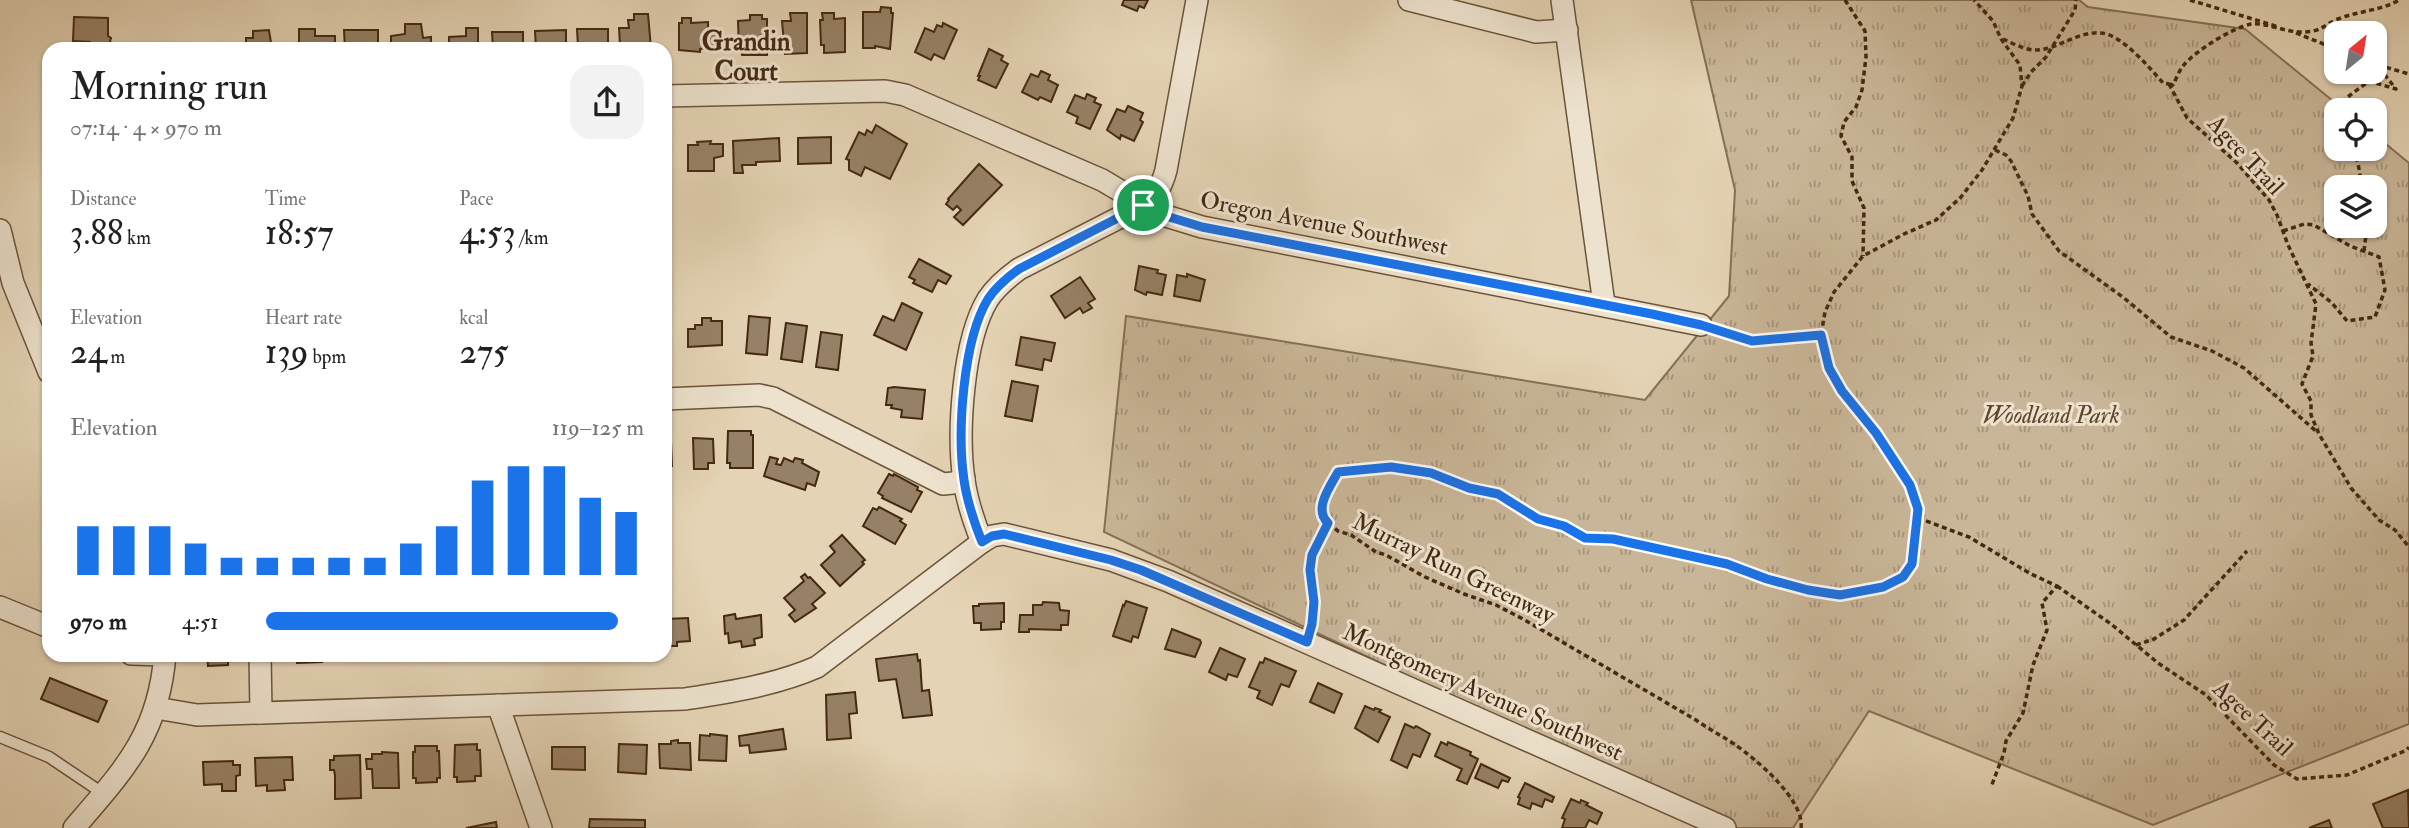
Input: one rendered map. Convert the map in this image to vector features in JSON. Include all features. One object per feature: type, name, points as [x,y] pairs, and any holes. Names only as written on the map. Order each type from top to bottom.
[{"type":"street","points":[[156,708],[197,715],[685,699],[792,678],[817,667],[982,542],[971,513],[964,479],[962,447],[964,392],[972,339],[979,317],[990,297],[1005,280],[1031,262],[1086,236],[1155,196],[1163,184],[1197,0]]},
{"type":"street","points":[[1409,0],[1536,32],[1567,30]]},
{"type":"street","points":[[1562,0],[1604,304]]},
{"type":"street","name":"Oregon Avenue Southwest","points":[[672,96],[843,90],[884,91],[905,95],[1102,180],[1166,216],[1228,232],[1701,325]]},
{"type":"street","points":[[1,239],[13,284],[42,355]]},
{"type":"street","points":[[672,399],[759,395],[774,398],[943,484],[953,484],[964,479]]},
{"type":"street","name":"Montgomery Avenue Southwest","points":[[982,542],[992,536],[1004,534],[1111,560],[1168,581],[1725,828]]},
{"type":"street","points":[[0,607],[42,624]]},
{"type":"street","points":[[74,828],[121,773],[145,736],[156,708],[164,662]]},
{"type":"street","points":[[260,662],[261,713]]},
{"type":"street","points":[[498,705],[541,828]]},
{"type":"lane","points":[[0,737],[49,757],[104,794]]},
{"type":"path","points":[[1845,0],[1865,31],[1866,57],[1862,90],[1856,107],[1844,122],[1842,136],[1852,157],[1852,181],[1864,208],[1863,256]]},
{"type":"path","points":[[1973,0],[1993,21],[2020,65],[2022,86]]},
{"type":"path","points":[[2022,86],[2054,45],[2075,10],[2076,0]]},
{"type":"path","points":[[2190,0],[2294,32],[2324,44]]},
{"type":"path","points":[[2001,38],[2033,50],[2054,45],[2079,34],[2104,33],[2129,47],[2163,83],[2173,85],[2183,66],[2201,51],[2216,40],[2252,24],[2307,32],[2325,28],[2336,19],[2388,6],[2399,0]]},
{"type":"path","points":[[2387,67],[2409,74]]},
{"type":"path","points":[[2379,84],[2396,89],[2387,78]]},
{"type":"path","name":"Agee Trail","points":[[2169,84],[2187,118],[2237,163],[2269,200],[2277,215],[2316,304],[2311,343],[2313,356],[2302,384],[2311,401],[2311,415],[2319,434],[2351,488],[2379,520],[2395,530],[2409,547]]},
{"type":"path","points":[[2347,98],[2365,84]]},
{"type":"path","name":"Murray Run Greenway","points":[[1801,828],[1798,809],[1773,776],[1735,744],[1523,619],[1496,605],[1425,577],[1376,552],[1351,535],[1338,531],[1324,520],[1321,508],[1338,472],[1391,467],[1431,473],[1469,488],[1498,494],[1538,519],[1564,526],[1585,538],[1613,539],[1727,564],[1808,590],[1840,595],[1883,587],[1903,577],[1912,564],[1918,509],[1910,485],[1876,433],[1842,391],[1829,368],[1821,335],[1825,312],[1833,292],[1863,256],[1936,220],[1961,197],[2014,118],[2022,86]]},
{"type":"path","name":"Agee Trail","points":[[1995,150],[2006,155],[2011,161],[2028,196],[2032,214],[2059,251],[2124,298],[2171,337],[2212,351],[2244,368],[2319,434]]},
{"type":"path","points":[[2283,231],[2304,224],[2314,225],[2350,246],[2379,257],[2385,290],[2375,317],[2347,321],[2331,302],[2308,284]]},
{"type":"path","points":[[2364,251],[2366,238]]},
{"type":"path","points":[[1701,325],[1752,341],[1821,335]]},
{"type":"path","name":"Agee Trail","points":[[1918,518],[1969,537],[2031,574],[2057,586],[2158,663],[2206,695],[2274,765],[2297,779],[2347,775],[2409,747]]},
{"type":"path","points":[[1307,642],[1314,602],[1312,555],[1328,523]]},
{"type":"path","points":[[2136,645],[2154,639],[2184,620],[2247,551]]},
{"type":"path","points":[[1991,787],[2006,741],[2024,713],[2033,665],[2046,630],[2042,603],[2057,586]]},
{"type":"green space","name":"Woodland Park","points":[[1691,0],[2079,0],[2088,7],[2245,29],[2329,98],[2324,98],[2324,161],[2387,161],[2387,145],[2409,163],[2409,724],[2153,825],[1869,711],[1793,828],[1729,828],[1104,532],[1126,316],[1645,400],[1729,296],[1735,190]]},
{"type":"building","points":[[1124,0],[1148,0],[1144,8],[1139,6],[1137,11],[1122,5]]},
{"type":"building","points":[[881,7],[891,8],[893,13],[890,49],[875,46],[863,48],[863,12],[880,12]]},
{"type":"building","points":[[790,13],[807,13],[807,53],[785,54],[782,21],[791,21]]},
{"type":"building","points":[[822,13],[834,13],[834,19],[845,18],[845,52],[824,53],[824,45],[821,45]]},
{"type":"building","points":[[634,14],[648,14],[650,42],[620,42],[619,28],[629,28],[628,20],[634,20]]},
{"type":"building","points":[[750,15],[762,15],[762,19],[767,19],[767,55],[742,55],[738,21],[750,20]]},
{"type":"building","points":[[74,17],[108,18],[110,42],[73,41]]},
{"type":"building","points":[[682,18],[691,18],[691,23],[708,22],[708,30],[717,30],[717,47],[700,49],[700,52],[679,50],[679,23],[682,23]]},
{"type":"building","points":[[943,23],[957,30],[944,59],[934,54],[931,60],[915,52],[925,28],[934,32],[937,25],[942,27]]},
{"type":"building","points":[[405,24],[421,24],[423,38],[431,37],[431,42],[391,42],[391,36],[405,34]]},
{"type":"building","points":[[466,28],[478,28],[478,42],[449,42],[449,37],[466,36]]},
{"type":"building","points":[[299,29],[315,29],[315,36],[335,36],[335,42],[299,42]]},
{"type":"building","points":[[577,29],[608,29],[608,42],[578,42]]},
{"type":"building","points":[[269,30],[271,42],[246,42],[246,38],[253,38],[253,31]]},
{"type":"building","points":[[344,30],[378,30],[378,42],[345,42]]},
{"type":"building","points":[[566,30],[566,42],[536,42],[535,31]]},
{"type":"building","points":[[492,32],[523,32],[523,42],[493,42]]},
{"type":"building","points":[[989,49],[1003,56],[1001,60],[1008,64],[996,88],[978,80]]},
{"type":"building","points":[[1041,71],[1050,75],[1048,80],[1058,85],[1051,102],[1040,97],[1038,100],[1022,92],[1031,74],[1038,77]]},
{"type":"building","points":[[1087,94],[1096,98],[1094,102],[1101,105],[1090,129],[1076,123],[1078,117],[1067,112],[1075,95],[1085,99]]},
{"type":"building","points":[[1128,106],[1143,113],[1140,120],[1143,122],[1134,141],[1121,135],[1120,139],[1107,130],[1117,109],[1125,112]]},
{"type":"building","points":[[876,125],[907,144],[890,179],[865,167],[861,176],[849,170],[849,160],[846,159],[859,132],[865,135],[867,130],[872,133]]},
{"type":"building","points":[[831,137],[831,163],[798,164],[798,138]]},
{"type":"building","points":[[779,138],[780,161],[742,165],[743,173],[734,173],[733,141]]},
{"type":"building","points":[[711,141],[710,144],[723,144],[723,156],[714,158],[714,171],[688,171],[688,145]]},
{"type":"building","points":[[979,164],[1002,185],[963,225],[954,217],[961,210],[957,206],[953,210],[946,204]]},
{"type":"building","points":[[919,259],[951,276],[946,284],[938,280],[932,292],[913,283],[915,280],[909,277]]},
{"type":"building","points":[[1139,266],[1158,270],[1157,273],[1166,275],[1162,295],[1147,292],[1146,295],[1135,290]]},
{"type":"building","points":[[1187,274],[1205,280],[1200,301],[1174,296],[1177,275],[1187,277]]},
{"type":"building","points":[[1080,277],[1095,299],[1088,303],[1092,308],[1083,313],[1080,308],[1065,318],[1051,296]]},
{"type":"building","points":[[902,303],[922,313],[906,350],[874,335],[883,316],[894,321]]},
{"type":"building","points":[[749,316],[770,318],[767,355],[746,353]]},
{"type":"building","points":[[702,318],[722,321],[722,345],[688,347],[688,329],[702,325]]},
{"type":"building","points":[[786,323],[807,326],[802,362],[781,359]]},
{"type":"building","points":[[821,332],[842,335],[838,370],[816,367]]},
{"type":"building","points":[[1021,337],[1055,343],[1051,361],[1044,359],[1042,370],[1016,365]]},
{"type":"building","points":[[1012,381],[1038,386],[1032,421],[1005,416]]},
{"type":"building","points":[[888,388],[925,390],[922,419],[901,417],[902,410],[886,405]]},
{"type":"building","points":[[728,431],[751,431],[753,468],[730,468],[730,463],[727,463]]},
{"type":"building","points":[[693,438],[713,439],[714,463],[708,463],[708,469],[694,469]]},
{"type":"building","points":[[770,457],[778,459],[776,464],[781,465],[784,458],[793,462],[795,458],[803,460],[802,463],[819,472],[815,486],[807,483],[805,490],[764,476]]},
{"type":"building","points":[[889,474],[918,487],[917,490],[922,492],[911,512],[882,498],[878,493]]},
{"type":"building","points":[[879,507],[902,519],[900,521],[906,525],[895,544],[863,526],[873,508],[877,510]]},
{"type":"building","points":[[842,535],[865,560],[840,586],[821,565],[835,552],[830,546]]},
{"type":"building","points":[[805,574],[825,593],[812,604],[816,608],[795,622],[789,615],[795,610],[784,598],[804,581],[801,577]]},
{"type":"building","points":[[1126,601],[1147,608],[1138,638],[1133,636],[1131,642],[1113,636]]},
{"type":"building","points":[[1043,602],[1059,603],[1060,610],[1069,611],[1068,625],[1061,625],[1061,630],[1029,629],[1029,632],[1019,632],[1020,615],[1033,615],[1033,605],[1042,605]]},
{"type":"building","points":[[1004,603],[1004,622],[1001,622],[1001,629],[981,630],[981,623],[974,623],[973,606]]},
{"type":"building","points":[[735,614],[736,619],[761,615],[762,637],[754,639],[755,645],[742,647],[741,641],[729,643],[728,633],[725,634],[724,616]]},
{"type":"building","points":[[688,618],[690,641],[677,642],[677,646],[672,646],[672,619]]},
{"type":"building","points":[[1172,629],[1200,640],[1195,657],[1165,649]]},
{"type":"building","points":[[1220,648],[1245,659],[1237,677],[1228,674],[1226,680],[1209,672]]},
{"type":"building","points":[[917,654],[918,661],[920,660],[922,691],[929,690],[932,715],[903,718],[896,679],[879,681],[876,659]]},
{"type":"building","points":[[1265,658],[1296,671],[1289,687],[1281,684],[1272,705],[1257,698],[1260,691],[1249,687],[1260,662],[1263,663]]},
{"type":"building","points":[[208,662],[228,662],[228,665],[208,666]]},
{"type":"building","points":[[50,678],[107,701],[98,722],[41,699]]},
{"type":"building","points":[[1318,683],[1342,694],[1334,713],[1310,702]]},
{"type":"building","points":[[855,692],[857,713],[849,714],[851,738],[827,740],[826,695]]},
{"type":"building","points":[[1365,706],[1381,710],[1379,712],[1390,717],[1378,742],[1355,728]]},
{"type":"building","points":[[1405,724],[1414,728],[1416,726],[1430,734],[1420,757],[1413,754],[1407,768],[1391,760]]},
{"type":"building","points":[[783,729],[786,749],[750,753],[749,745],[740,746],[739,736]]},
{"type":"building","points":[[700,735],[727,736],[726,761],[699,760]]},
{"type":"building","points":[[678,740],[678,743],[690,743],[691,770],[660,768],[659,744],[671,744],[671,741]]},
{"type":"building","points":[[1441,742],[1447,745],[1448,742],[1471,752],[1470,755],[1478,759],[1467,784],[1457,780],[1462,769],[1435,756]]},
{"type":"building","points":[[477,744],[477,750],[480,750],[481,776],[475,776],[475,781],[457,782],[457,777],[454,777],[455,745]]},
{"type":"building","points":[[619,744],[647,745],[646,774],[618,772]]},
{"type":"building","points":[[415,746],[437,746],[440,778],[437,778],[437,782],[416,783],[416,778],[413,778]]},
{"type":"building","points":[[552,747],[585,747],[585,770],[552,769]]},
{"type":"building","points":[[398,753],[399,788],[373,788],[372,769],[367,769],[366,759],[372,759],[372,754]]},
{"type":"building","points":[[360,755],[361,798],[335,799],[335,775],[334,770],[330,770],[330,760],[334,760],[334,756]]},
{"type":"building","points":[[292,757],[293,780],[284,780],[285,790],[267,791],[267,785],[256,786],[255,758]]},
{"type":"building","points":[[233,761],[233,765],[240,765],[240,775],[236,776],[236,791],[222,791],[222,784],[204,785],[203,762]]},
{"type":"building","points":[[1481,764],[1510,778],[1508,782],[1502,780],[1498,788],[1475,778]]},
{"type":"building","points":[[1525,783],[1554,797],[1552,802],[1545,799],[1542,807],[1532,803],[1530,809],[1518,804],[1518,797]]},
{"type":"building","points":[[2408,790],[2409,828],[2383,828],[2373,804]]},
{"type":"building","points":[[1571,799],[1588,803],[1586,805],[1602,813],[1597,824],[1589,820],[1585,828],[1562,828],[1565,819],[1562,818]]},
{"type":"building","points":[[590,819],[645,820],[645,828],[589,828]]},
{"type":"building","points":[[2329,820],[2332,828],[2309,828]]},
{"type":"building","points":[[496,822],[497,828],[466,828]]},
{"type":"district","name":"Grandin Court","points":[[746,56]]},
{"type":"route","points":[[1143,205],[1166,216],[1202,227],[1604,304],[1701,325],[1752,341],[1821,335],[1829,368],[1842,391],[1876,433],[1910,485],[1918,509],[1912,564],[1903,577],[1865,592],[1840,595],[1808,590],[1727,564],[1613,539],[1585,538],[1564,526],[1538,519],[1498,494],[1469,488],[1431,473],[1391,467],[1355,469],[1338,472],[1321,508],[1324,520],[1328,523],[1312,555],[1310,570],[1314,602],[1307,642],[1168,581],[1111,560],[1004,534],[992,536],[982,542],[971,513],[964,479],[962,447],[964,392],[972,339],[979,317],[990,297],[1019,269],[1143,205]]}]
